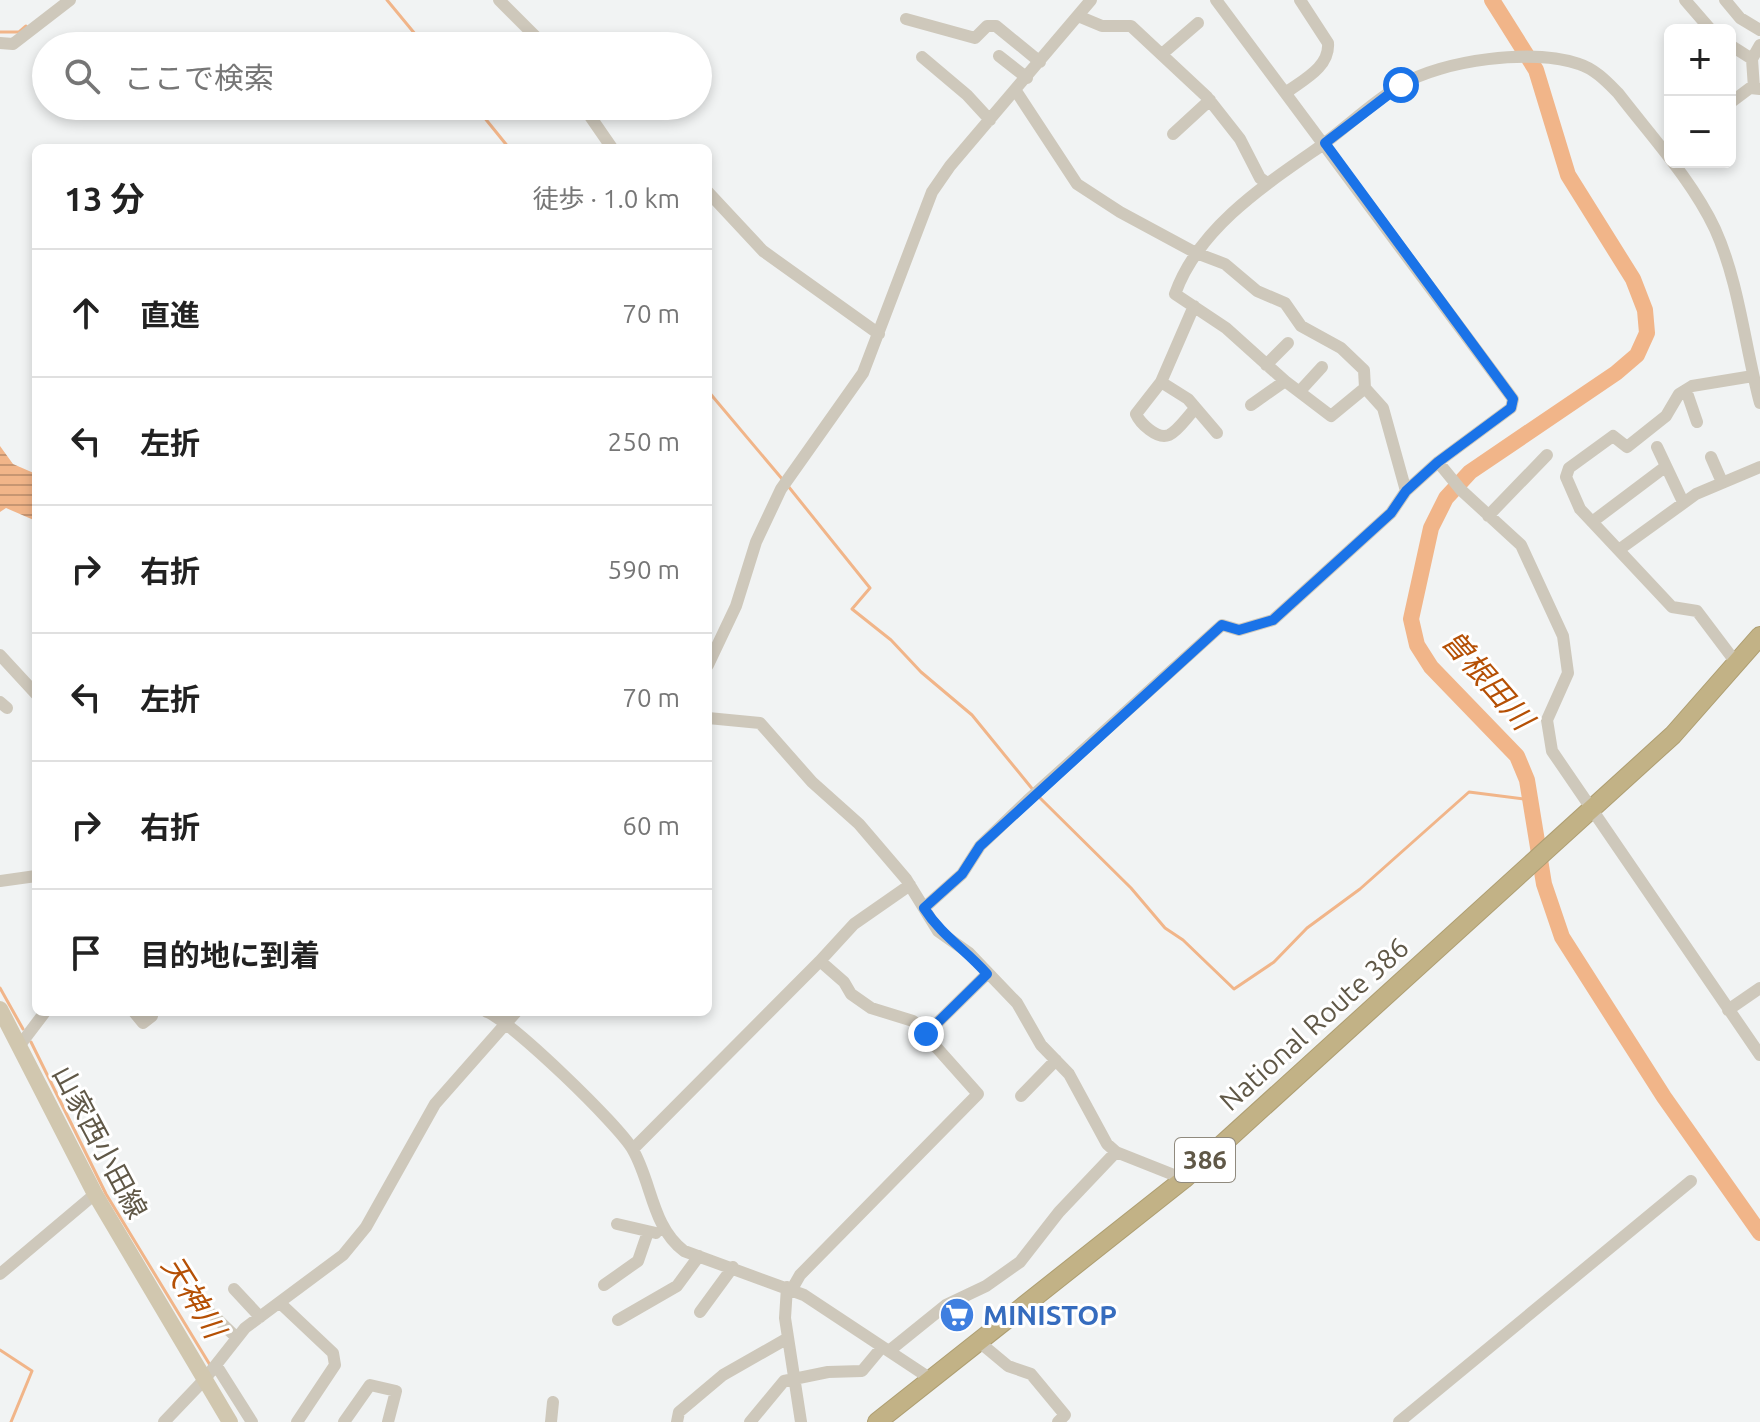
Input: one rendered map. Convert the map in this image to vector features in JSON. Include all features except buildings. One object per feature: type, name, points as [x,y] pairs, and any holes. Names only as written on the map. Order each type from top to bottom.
[{"type":"highway","name":"National Route 386","points":[[877,1422],[1184,1179],[1673,735],[1760,636]]},
{"type":"main road","name":"山家西小田線","points":[[0,1009],[95,1194],[230,1422]]},
{"type":"street","points":[[0,43],[13,44],[70,0]]},
{"type":"street","points":[[499,0],[531,32]]},
{"type":"street","points":[[712,657],[736,606],[756,542],[781,489],[863,373],[932,192],[950,166],[1091,0]]},
{"type":"street","points":[[924,908],[962,874],[980,846],[1027,801],[1210,635],[1222,625],[1239,630],[1273,620],[1391,513],[1406,491],[1442,466],[1511,408],[1513,399],[1216,0]]},
{"type":"street","points":[[1287,92],[1327,59],[1329,51],[1328,43],[1300,0]]},
{"type":"street","points":[[1685,0],[1706,24]]},
{"type":"street","points":[[1725,0],[1740,18],[1760,30]]},
{"type":"street","points":[[1078,16],[1102,26],[1131,26],[1210,100],[1240,139],[1260,178],[1267,183]]},
{"type":"street","points":[[906,19],[975,38],[987,26],[996,26],[1040,62]]},
{"type":"street","points":[[1162,54],[1198,23]]},
{"type":"street","points":[[1736,100],[1757,88],[1752,59],[1760,45]]},
{"type":"street","points":[[1736,49],[1752,59]]},
{"type":"street","points":[[999,56],[1027,78]]},
{"type":"street","points":[[922,57],[967,95],[990,120]]},
{"type":"street","points":[[1016,91],[1077,184],[1196,253],[1225,264],[1257,291],[1285,303],[1301,326],[1341,348],[1364,370],[1367,376],[1365,388],[1336,416],[1285,381],[1226,328],[1175,294],[1182,273],[1196,253],[1267,183],[1401,85],[1454,66],[1509,58],[1543,57],[1581,64],[1603,78],[1664,148]]},
{"type":"street","points":[[1173,134],[1210,100]]},
{"type":"street","points":[[593,120],[609,144]]},
{"type":"street","points":[[1677,168],[1714,228],[1724,252],[1760,403]]},
{"type":"street","points":[[712,196],[763,251],[879,334]]},
{"type":"street","points":[[1194,306],[1161,382],[1136,414],[1141,424],[1163,436],[1169,435],[1194,410]]},
{"type":"street","points":[[1266,365],[1288,343]]},
{"type":"street","points":[[1300,391],[1322,367]]},
{"type":"street","points":[[1737,664],[1697,611],[1672,607],[1580,509],[1566,477],[1569,468],[1613,436],[1627,447],[1666,416],[1686,390],[1703,381],[1753,376]]},
{"type":"street","points":[[1251,405],[1285,381]]},
{"type":"street","points":[[1161,382],[1188,399],[1194,410],[1217,433]]},
{"type":"street","points":[[1365,388],[1383,408],[1406,491]]},
{"type":"street","points":[[1686,390],[1697,422]]},
{"type":"street","points":[[1657,447],[1683,502]]},
{"type":"street","points":[[1488,516],[1547,455]]},
{"type":"street","points":[[1711,457],[1722,482]]},
{"type":"street","points":[[1442,466],[1461,490],[1521,545],[1563,636],[1568,673],[1547,720],[1552,751],[1760,1055]]},
{"type":"street","points":[[1592,522],[1665,467]]},
{"type":"street","points":[[1620,549],[1683,502],[1760,467]]},
{"type":"street","points":[[0,655],[32,690]]},
{"type":"street","points":[[712,718],[760,723],[769,730],[799,769],[859,824],[910,885],[938,931],[969,953],[1017,1003],[1035,1036],[1069,1074],[1093,1122],[1116,1152],[1184,1179]]},
{"type":"street","points":[[0,881],[32,877]]},
{"type":"street","points":[[633,1149],[854,924],[910,885]]},
{"type":"street","points":[[801,1422],[788,1338],[789,1288],[978,1094],[926,1034],[900,1014],[871,1008],[851,994],[844,982],[820,961]]},
{"type":"street","points":[[926,1034],[987,974]]},
{"type":"street","points":[[1728,1010],[1760,988]]},
{"type":"street","points":[[20,1045],[42,1016]]},
{"type":"street","points":[[137,1016],[143,1023],[152,1016]]},
{"type":"street","points":[[492,1016],[612,1123],[633,1149],[667,1234],[684,1251],[789,1288],[931,1379]]},
{"type":"street","points":[[164,1422],[204,1380],[237,1338],[343,1255],[361,1235],[435,1104],[512,1016]]},
{"type":"street","points":[[1021,1096],[1056,1060]]},
{"type":"street","points":[[750,1422],[775,1388],[793,1378],[862,1371],[885,1349],[946,1305],[986,1286],[1020,1262],[1059,1212],[1116,1152]]},
{"type":"street","points":[[1399,1422],[1691,1181]]},
{"type":"street","points":[[0,1274],[95,1194]]},
{"type":"street","points":[[617,1224],[667,1234]]},
{"type":"street","points":[[604,1285],[638,1261],[648,1232]]},
{"type":"street","points":[[618,1320],[677,1286],[699,1256]]},
{"type":"street","points":[[700,1312],[733,1267]]},
{"type":"street","points":[[234,1289],[260,1317]]},
{"type":"street","points":[[280,1303],[333,1353],[335,1365],[297,1422]]},
{"type":"street","points":[[212,1314],[237,1338]]},
{"type":"street","points":[[677,1422],[679,1412],[723,1375],[788,1338]]},
{"type":"street","points":[[978,1341],[1008,1366],[1031,1374],[1065,1415],[1058,1422]]},
{"type":"street","points":[[216,1365],[252,1422]]},
{"type":"street","points":[[344,1422],[370,1385],[396,1391],[388,1422]]},
{"type":"street","points":[[551,1422],[553,1402]]},
{"type":"street","points":[[353,1408],[358,1414],[356,1422]]},
{"type":"shaded area","points":[[0,446],[13,464],[32,472],[32,519],[6,508],[0,512]]},
{"type":"waterway","points":[[387,0],[413,32]]},
{"type":"waterway","name":"曽根田川","points":[[1492,0],[1536,70],[1568,175],[1633,279],[1645,310],[1647,333],[1637,355],[1616,373],[1470,472],[1446,498],[1431,528],[1411,619],[1417,645],[1431,667],[1517,756],[1527,780],[1544,884],[1562,937],[1664,1097],[1760,1233]]},
{"type":"waterway","points":[[0,32],[19,32],[26,26]]},
{"type":"waterway","points":[[486,120],[506,144]]},
{"type":"waterway","points":[[712,396],[783,480]]},
{"type":"waterway","points":[[788,486],[870,588],[852,609],[891,640],[921,672],[972,715],[1034,791]]},
{"type":"waterway","points":[[1039,797],[1131,888],[1165,928],[1183,940],[1234,989],[1274,962],[1307,928],[1360,889],[1469,792],[1531,800]]},
{"type":"waterway","points":[[0,988],[23,1029]]},
{"type":"waterway","name":"天神川","points":[[31,1042],[106,1194],[210,1365]]},
{"type":"waterway","points":[[0,1350],[32,1371],[11,1422]]},
{"type":"place","name":"MINISTOP","points":[[957,1315]]},
{"type":"route","points":[[926,1034],[987,974],[958,943],[938,931],[924,908],[962,874],[980,846],[1130,705],[1222,625],[1239,630],[1273,620],[1391,513],[1406,491],[1438,462],[1511,408],[1513,399],[1325,143],[1401,85]]}]
